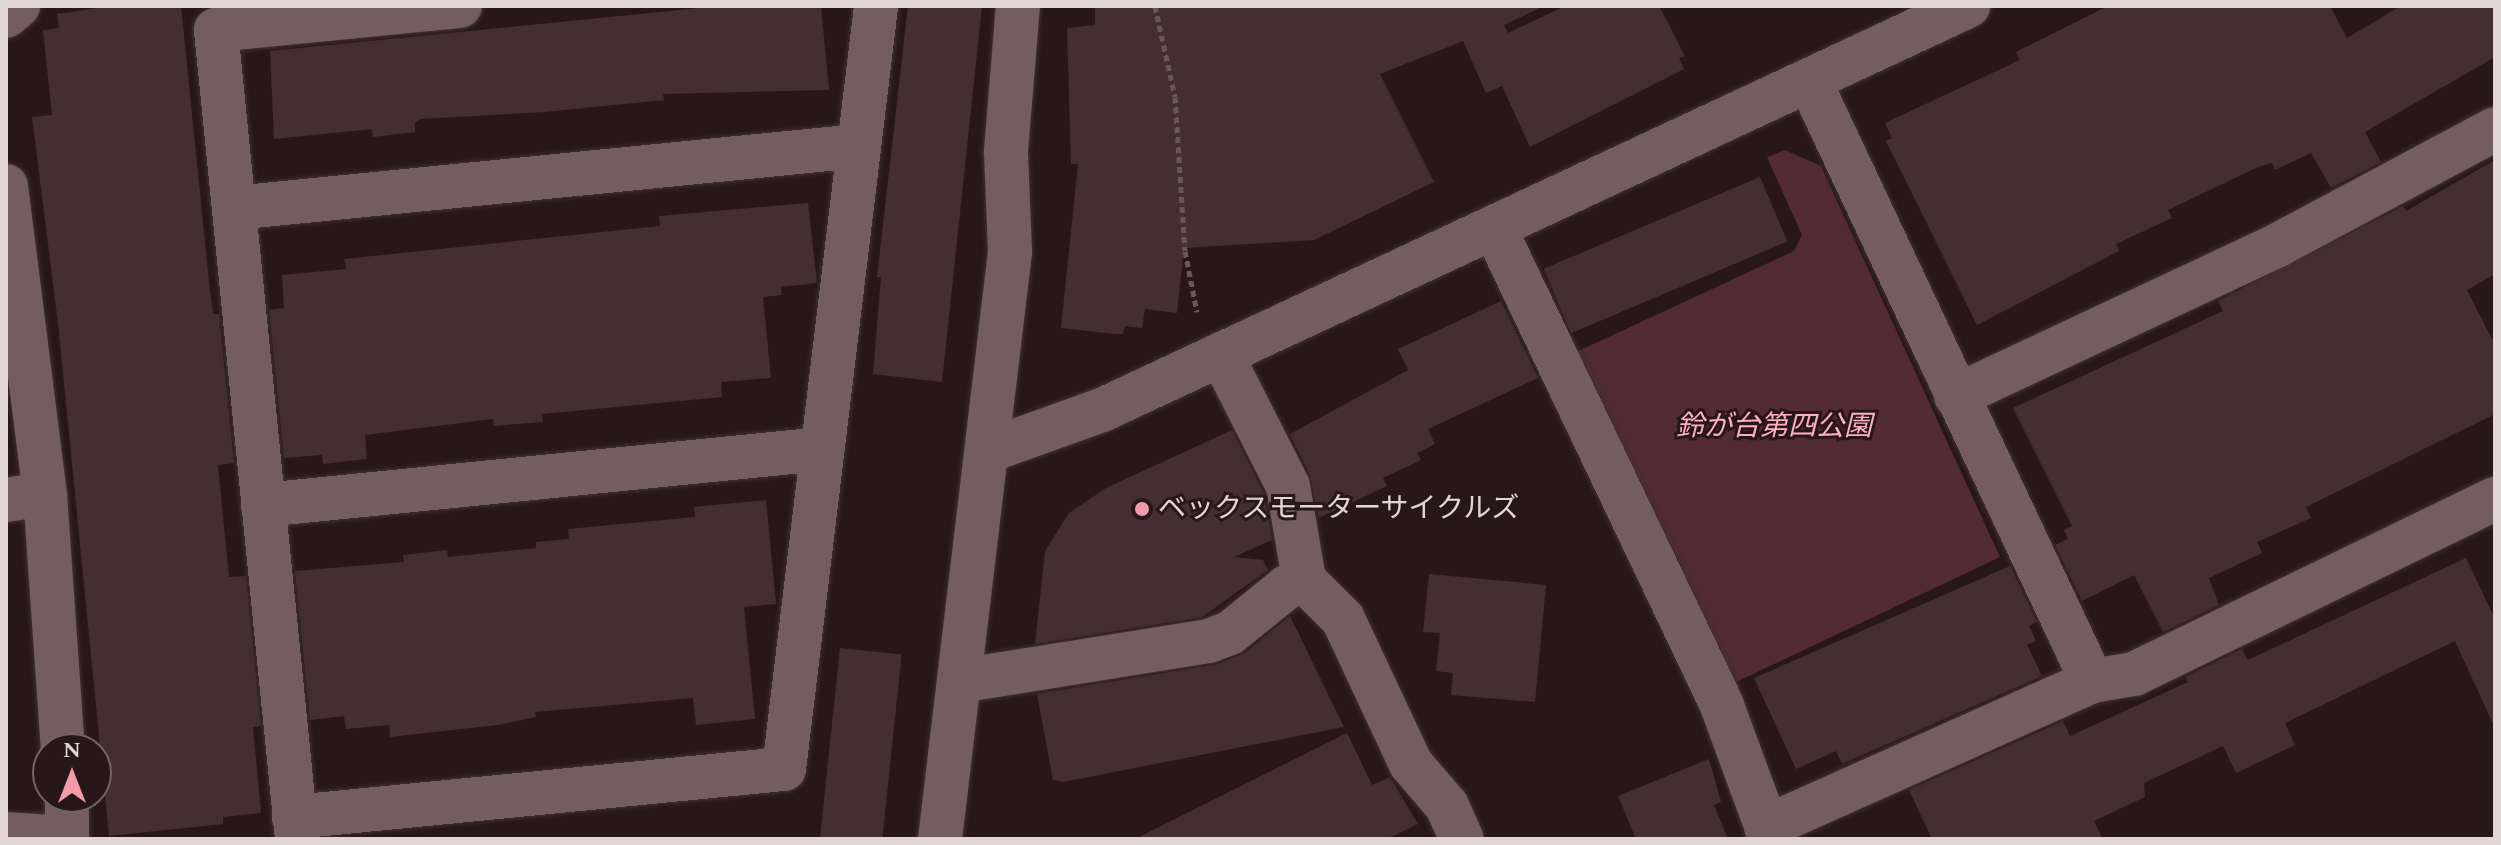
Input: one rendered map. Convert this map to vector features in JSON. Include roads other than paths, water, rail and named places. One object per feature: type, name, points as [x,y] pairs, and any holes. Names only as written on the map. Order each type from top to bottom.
[{"type":"street","points":[[6,16],[18,6]]},
{"type":"street","points":[[460,6],[216,30],[296,828],[784,769],[876,6]]},
{"type":"street","points":[[940,839],[990,450],[1010,252],[1006,151],[1018,6]]},
{"type":"street","points":[[990,450],[1102,410],[1968,6]]},
{"type":"street","points":[[1809,80],[2092,681]]},
{"type":"street","points":[[1956,396],[2278,245],[2495,129]]},
{"type":"street","points":[[234,208],[859,146]]},
{"type":"street","points":[[6,186],[25,497],[61,733]]},
{"type":"street","points":[[1494,227],[1721,703],[1768,833],[2092,681],[2134,674],[2495,499]]},
{"type":"street","points":[[1221,354],[1288,486],[1304,580],[1343,619],[1411,764],[1447,806],[1462,839]]},
{"type":"street","points":[[263,505],[822,449]]},
{"type":"street","points":[[959,681],[1209,641],[1230,633],[1287,587],[1304,580]]},
{"type":"street","points":[[6,834],[67,825]]},
{"type":"place","name":"ベックスモーターサイクルズ","points":[[1142,509]]},
{"type":"park label","name":"鈴が台第四公園","points":[[1774,427]]}]
